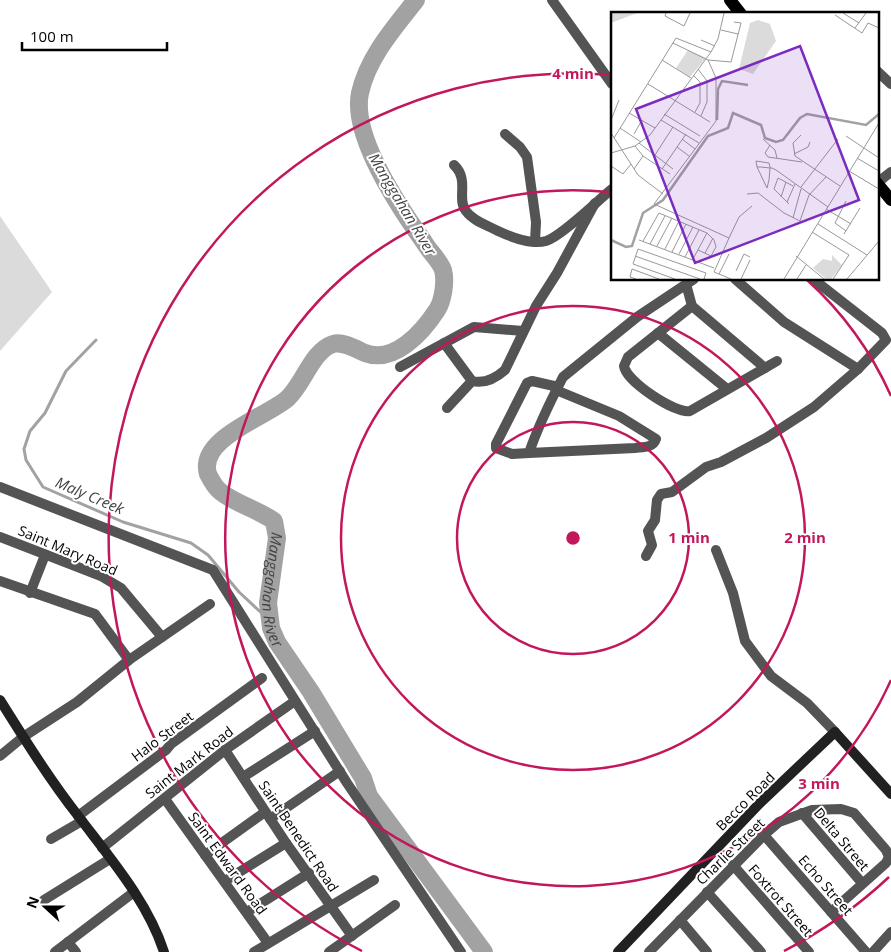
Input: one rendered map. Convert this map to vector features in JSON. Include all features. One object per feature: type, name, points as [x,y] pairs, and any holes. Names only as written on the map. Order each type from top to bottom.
[{"type":"main road","points":[[730,0],[739,12]]},
{"type":"main road","points":[[878,184],[891,200]]},
{"type":"street","points":[[552,0],[611,83]]},
{"type":"street","points":[[878,72],[891,84]]},
{"type":"street","points":[[505,134],[520,147],[527,157],[536,222],[534,242]]},
{"type":"street","points":[[454,165],[460,171],[463,182],[463,204],[466,212],[476,220],[510,236],[534,242],[547,240],[611,189]]},
{"type":"street","points":[[878,182],[891,172]]},
{"type":"street","points":[[444,343],[472,381],[483,382],[499,375],[505,370],[523,331],[594,203]]},
{"type":"street","points":[[736,280],[784,322],[858,369]]},
{"type":"street","points":[[646,556],[652,545],[648,531],[654,520],[657,500],[661,494],[672,492],[706,467],[721,462],[766,438],[814,407],[858,369],[886,340],[882,333],[814,280]]},
{"type":"street","points":[[529,453],[537,430],[563,376],[637,317],[690,281],[692,306],[765,368]]},
{"type":"street","points":[[692,306],[628,357],[624,366],[624,372],[627,376],[680,412],[690,411],[777,361]]},
{"type":"street","points":[[400,367],[474,327],[523,331]]},
{"type":"street","points":[[658,333],[727,389]]},
{"type":"street","points":[[447,408],[472,381]]},
{"type":"street","points":[[532,381],[554,386],[556,390],[619,416],[656,439],[655,443],[651,446],[635,448],[529,453],[504,452],[496,448],[496,444],[527,383],[532,381]]},
{"type":"street","points":[[0,487],[213,570],[340,771],[461,952]]},
{"type":"street","name":"Saint Mary Road","points":[[0,536],[101,576],[121,588],[162,637]]},
{"type":"street","points":[[716,550],[733,593],[745,641],[771,676],[807,703],[891,794]]},
{"type":"street","points":[[30,593],[45,555]]},
{"type":"street","points":[[0,581],[95,614],[129,660]]},
{"type":"street","points":[[0,756],[23,737],[77,702],[129,660],[210,604]]},
{"type":"street","name":"Halo Street","points":[[51,839],[80,819],[171,744],[262,678]]},
{"type":"street","points":[[0,700],[23,737],[80,819],[134,892],[157,932],[164,952]]},
{"type":"street","name":"Saint Mark Road","points":[[102,848],[225,750],[295,701]]},
{"type":"street","points":[[243,777],[315,731]]},
{"type":"street","name":"Becco Road","points":[[618,952],[761,802],[835,732]]},
{"type":"street","name":"Saint Benedict Road","points":[[225,750],[286,843],[309,873],[329,906],[352,936]]},
{"type":"street","points":[[205,855],[340,771]]},
{"type":"street","name":"Saint Edward Road","points":[[165,799],[268,943]]},
{"type":"street","name":"Charlie Street","points":[[651,951],[764,835],[779,822],[802,813],[823,809],[841,809],[854,813],[886,850],[889,857],[886,863],[862,883]]},
{"type":"street","name":"Delta Street","points":[[802,813],[862,883]]},
{"type":"street","name":"Echo Street","points":[[764,835],[866,952]]},
{"type":"street","points":[[225,881],[286,843]]},
{"type":"street","points":[[44,900],[110,859]]},
{"type":"street","name":"Foxtrot Street","points":[[733,865],[809,952]]},
{"type":"street","points":[[247,912],[309,873]]},
{"type":"street","points":[[254,952],[374,880]]},
{"type":"street","points":[[831,912],[862,883]]},
{"type":"street","points":[[55,952],[134,892]]},
{"type":"street","points":[[707,892],[761,952]]},
{"type":"street","points":[[329,952],[395,905]]},
{"type":"street","points":[[680,920],[707,952]]},
{"type":"street","points":[[873,952],[891,932]]},
{"type":"street","points":[[68,942],[76,952]]},
{"type":"shaded area","points":[[0,216],[52,292],[0,351]]},
{"type":"waterway","name":"Manggahan River","points":[[416,0],[375,55],[360,93],[359,110],[370,150],[390,191],[443,270],[444,285],[439,306],[424,328],[397,350],[376,355],[337,343],[319,353],[294,392],[288,398],[237,429],[213,449],[208,461],[208,474],[213,484],[227,496],[274,521],[277,538],[268,603],[271,628],[277,642],[311,692],[363,778],[369,796],[484,952]]},
{"type":"waterway","name":"Maly Creek","points":[[96,340],[66,371],[45,413],[30,431],[24,449],[26,460],[43,487],[123,522],[191,543],[208,555],[239,592],[268,619]]}]
